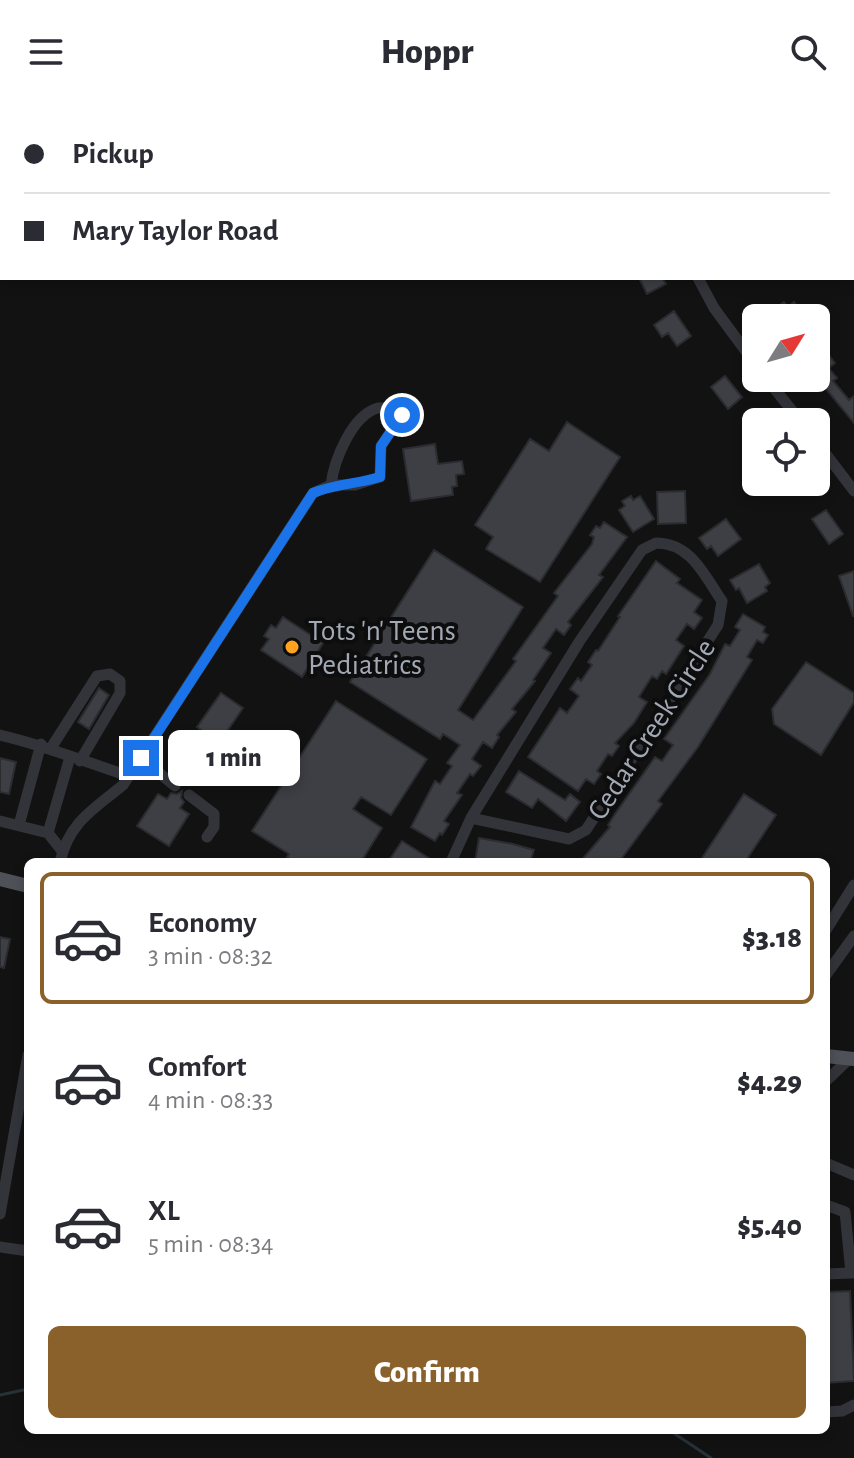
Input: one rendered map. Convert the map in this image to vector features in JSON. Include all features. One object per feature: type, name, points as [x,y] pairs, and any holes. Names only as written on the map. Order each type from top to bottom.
[{"type":"main road","points":[[0,879],[24,885]]},
{"type":"main road","points":[[830,1056],[852,1059]]},
{"type":"street","points":[[699,280],[714,308],[742,346]]},
{"type":"street","points":[[777,392],[790,408]]},
{"type":"street","points":[[62,857],[70,832],[82,817],[123,785],[313,493],[331,485],[355,485],[380,477],[381,446],[402,415],[390,408],[378,408],[360,417],[333,465],[331,485]]},
{"type":"street","points":[[830,459],[854,491]]},
{"type":"street","name":"Cedar Creek Circle","points":[[453,858],[471,818],[579,642],[642,550],[656,543],[673,543],[693,559],[722,601],[718,625],[586,830],[569,839],[471,818]]},
{"type":"street","points":[[19,825],[46,746],[97,676],[110,674],[120,681],[120,693],[75,759],[48,833]]},
{"type":"street","points":[[0,735],[46,746],[129,776]]},
{"type":"street","points":[[141,758],[175,786]]},
{"type":"street","points":[[189,795],[214,814],[214,827],[207,837]]},
{"type":"street","points":[[0,821],[48,833],[62,857]]},
{"type":"street","points":[[830,924],[854,885]]},
{"type":"street","points":[[830,969],[854,936]]},
{"type":"street","points":[[830,1078],[852,1059]]},
{"type":"street","points":[[0,1214],[4,1169],[24,1101]]},
{"type":"street","points":[[830,1165],[854,1175]]},
{"type":"street","points":[[830,1206],[845,1212],[853,1273],[830,1274]]},
{"type":"street","points":[[0,1247],[24,1250]]},
{"type":"street","points":[[830,1412],[842,1411],[854,1405]]},
{"type":"building","points":[[640,280],[663,280],[666,284],[647,294]]},
{"type":"building","points":[[674,311],[691,336],[677,346],[668,333],[662,337],[654,325]]},
{"type":"building","points":[[830,369],[837,378],[833,381],[849,400],[854,396],[854,423],[828,392]]},
{"type":"building","points":[[725,376],[742,397],[728,409],[711,387]]},
{"type":"building","points":[[567,422],[620,457],[540,582],[486,549],[493,537],[475,525],[530,439],[549,451]]},
{"type":"building","points":[[435,444],[438,464],[462,461],[464,474],[456,475],[457,486],[452,487],[453,495],[411,501],[403,449]]},
{"type":"building","points":[[685,491],[686,523],[658,524],[657,492]]},
{"type":"building","points":[[631,496],[633,500],[640,496],[654,519],[633,532],[619,510],[625,506],[622,501]]},
{"type":"building","points":[[826,510],[843,534],[829,544],[812,519]]},
{"type":"building","points":[[726,519],[741,539],[718,556],[711,546],[707,549],[699,538]]},
{"type":"building","points":[[604,522],[627,537],[599,575],[603,577],[568,622],[571,625],[564,635],[556,629],[543,648],[551,653],[535,681],[512,709],[516,712],[497,735],[499,737],[492,748],[483,742],[472,759],[481,766],[473,776],[470,774],[457,793],[462,795],[444,821],[449,824],[435,841],[411,827],[435,781],[440,784],[452,766],[447,763],[460,745],[443,734],[440,739],[350,682],[434,550],[523,607],[458,710],[473,720],[558,596],[554,593],[592,544],[594,537],[590,535],[596,526],[600,528]]},
{"type":"building","points":[[656,561],[680,579],[677,583],[702,600],[694,612],[702,618],[694,629],[687,624],[676,640],[684,646],[666,674],[662,671],[657,679],[652,676],[639,697],[647,702],[634,723],[615,743],[619,746],[612,756],[608,754],[597,771],[601,774],[594,784],[586,779],[578,791],[528,757],[560,708],[567,713],[579,696],[570,689],[578,678],[581,681],[592,665],[588,662]]},
{"type":"building","points":[[759,564],[770,583],[765,587],[767,591],[747,603],[739,588],[736,590],[730,580]]},
{"type":"building","points":[[854,571],[854,616],[853,616],[839,576]]},
{"type":"building","points":[[743,614],[765,627],[763,632],[768,635],[763,643],[757,640],[747,657],[752,660],[698,747],[658,801],[662,804],[622,858],[583,858],[610,827],[608,825],[615,814],[655,757],[662,761],[673,745],[664,739],[710,674],[725,644],[730,646],[740,630],[735,627]]},
{"type":"building","name":"Tots 'n' Teens Pediatrics","points":[[283,617],[323,643],[302,677],[261,650],[269,639],[264,636],[271,625],[276,628]]},
{"type":"building","points":[[806,662],[854,693],[854,702],[821,755],[774,724],[772,709]]},
{"type":"building","points":[[99,688],[109,695],[89,729],[78,722]]},
{"type":"building","points":[[221,693],[243,708],[219,743],[197,727]]},
{"type":"building","points":[[336,701],[427,759],[391,815],[361,797],[353,809],[382,828],[363,858],[288,858],[289,854],[252,831]]},
{"type":"building","points":[[0,758],[16,762],[9,794],[0,792]]},
{"type":"building","points":[[519,771],[565,800],[570,794],[580,802],[566,821],[538,799],[532,808],[506,792]]},
{"type":"building","points":[[182,791],[184,802],[180,808],[189,814],[169,846],[137,826],[158,794],[167,799],[171,793]]},
{"type":"building","points":[[744,794],[776,815],[748,858],[702,858]]},
{"type":"building","points":[[479,838],[534,850],[531,858],[476,858]]},
{"type":"building","points":[[402,841],[429,858],[391,858]]},
{"type":"building","points":[[0,937],[10,939],[4,968],[0,967]]},
{"type":"building","points":[[850,1291],[854,1381],[830,1383],[830,1292]]},
{"type":"waterway","points":[[0,1395],[24,1390]]},
{"type":"waterway","points":[[675,1434],[711,1458]]},
{"type":"place","name":"Tots 'n' Teens Pediatrics","points":[[292,647]]},
{"type":"route","points":[[141,758],[313,493],[331,485],[355,485],[380,477],[381,446],[402,415]]}]
